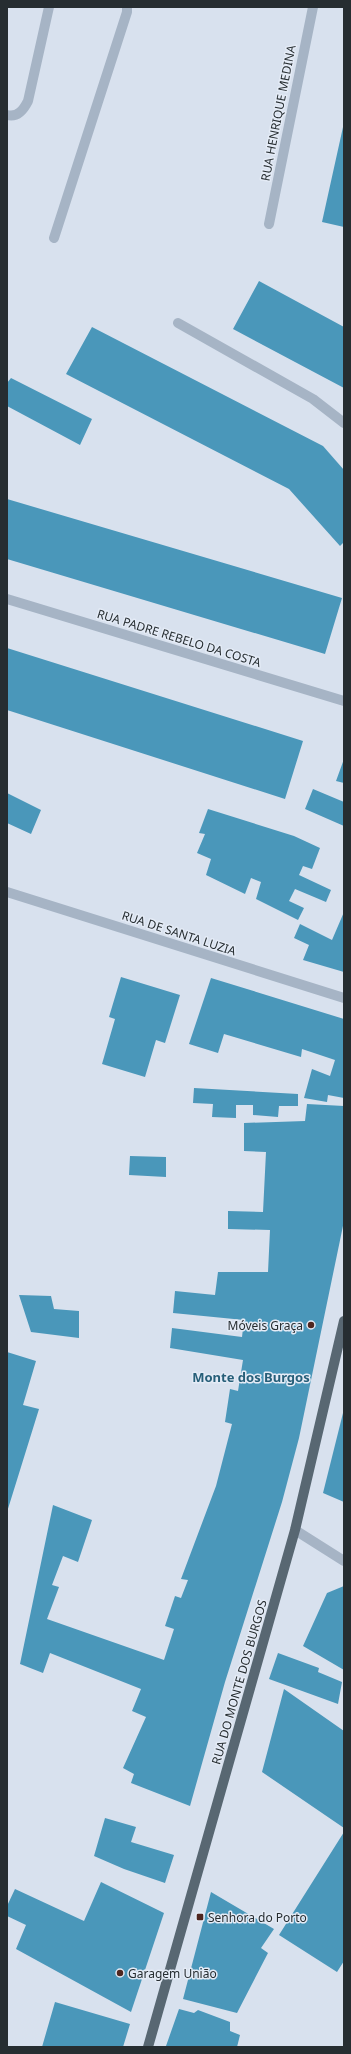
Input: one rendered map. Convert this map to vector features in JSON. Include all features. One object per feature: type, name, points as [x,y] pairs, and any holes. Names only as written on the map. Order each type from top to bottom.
[{"type":"main road","name":"RUA DO MONTE DOS BURGOS","points":[[148,2047],[295,1530],[344,1322]]},
{"type":"street","points":[[7,115],[11,116],[23,111],[28,101],[49,7]]},
{"type":"street","points":[[54,238],[127,12],[127,7]]},
{"type":"street","name":"RUA HENRIQUE MEDINA","points":[[269,224],[313,7]]},
{"type":"street","points":[[178,323],[313,399],[344,422]]},
{"type":"street","name":"RUA PADRE REBELO DA COSTA","points":[[7,599],[344,701]]},
{"type":"street","name":"RUA DE SANTA LUZIA","points":[[7,892],[344,998]]},
{"type":"street","points":[[295,1530],[344,1561]]},
{"type":"building","points":[[344,127],[344,227],[322,222]]},
{"type":"building","points":[[259,281],[344,327],[344,388],[233,329]]},
{"type":"building","points":[[92,327],[323,446],[344,470],[344,542],[340,546],[289,489],[66,374]]},
{"type":"building","points":[[11,378],[92,419],[80,445],[7,406],[7,383]]},
{"type":"building","points":[[7,499],[342,598],[325,654],[7,559]]},
{"type":"building","points":[[7,648],[303,741],[285,799],[7,710]]},
{"type":"building","points":[[344,759],[344,783],[336,781]]},
{"type":"building","points":[[313,789],[344,802],[344,826],[305,809]]},
{"type":"building","points":[[7,793],[41,810],[31,834],[7,823]]},
{"type":"building","points":[[208,809],[294,836],[320,848],[312,869],[303,866],[299,875],[331,890],[326,902],[295,889],[289,901],[304,908],[298,920],[256,899],[261,882],[251,878],[245,894],[206,875],[211,859],[197,853],[205,834],[199,833]]},
{"type":"building","points":[[344,912],[344,972],[303,960],[309,945],[294,938],[300,924],[332,940]]},
{"type":"building","points":[[121,977],[180,995],[165,1043],[156,1040],[145,1077],[102,1064],[115,1019],[109,1017]]},
{"type":"building","points":[[211,978],[344,1019],[344,1098],[328,1095],[327,1102],[304,1098],[312,1069],[330,1076],[335,1060],[302,1049],[301,1057],[224,1034],[218,1053],[189,1044]]},
{"type":"building","points":[[194,1088],[298,1094],[298,1106],[279,1106],[278,1117],[253,1115],[253,1105],[236,1105],[236,1118],[212,1117],[213,1104],[193,1103]]},
{"type":"building","points":[[307,1104],[344,1106],[344,1221],[299,1438],[282,1502],[225,1682],[190,1806],[131,1783],[134,1774],[123,1768],[146,1717],[132,1711],[141,1689],[50,1653],[43,1673],[20,1664],[53,1505],[92,1520],[78,1562],[63,1556],[52,1585],[59,1587],[47,1619],[164,1660],[174,1629],[165,1626],[175,1596],[181,1598],[188,1580],[181,1579],[216,1486],[232,1424],[225,1422],[230,1389],[238,1391],[243,1360],[170,1348],[172,1328],[242,1337],[244,1320],[173,1313],[175,1291],[215,1295],[218,1272],[268,1272],[270,1230],[228,1229],[228,1211],[263,1212],[266,1152],[244,1151],[244,1123],[305,1121]]},
{"type":"building","points":[[130,1156],[166,1157],[166,1177],[129,1175]]},
{"type":"building","points":[[19,1295],[51,1296],[54,1309],[79,1311],[79,1338],[31,1332]]},
{"type":"building","points":[[7,1352],[36,1361],[23,1405],[39,1409],[7,1512]]},
{"type":"building","points":[[344,1409],[344,1502],[323,1493]]},
{"type":"building","points":[[344,1586],[344,1670],[303,1646],[327,1593]]},
{"type":"building","points":[[278,1653],[319,1668],[318,1672],[342,1682],[338,1704],[269,1679]]},
{"type":"building","points":[[284,1689],[344,1731],[344,1828],[262,1772]]},
{"type":"building","points":[[105,1818],[136,1827],[131,1842],[174,1855],[165,1883],[124,1869],[94,1856]]},
{"type":"building","points":[[344,1832],[344,1961],[337,1972],[279,1935]]},
{"type":"building","points":[[101,1882],[164,1913],[131,2012],[16,1949],[26,1925],[7,1916],[7,1906],[15,1889],[84,1921]]},
{"type":"building","points":[[211,1892],[274,1929],[261,1948],[268,1953],[237,2013],[183,1999]]},
{"type":"building","points":[[55,2002],[130,2024],[123,2047],[42,2047]]},
{"type":"building","points":[[179,2009],[194,2013],[198,2010],[230,2022],[230,2031],[240,2035],[237,2047],[166,2046]]},
{"type":"place","name":"Móveis Graça","points":[[311,1325]]},
{"type":"place","name":"Senhora do Porto","points":[[200,1917]]},
{"type":"place","name":"Garagem União","points":[[120,1973]]},
{"type":"district","name":"Monte dos Burgos","points":[[251,1377]]}]
